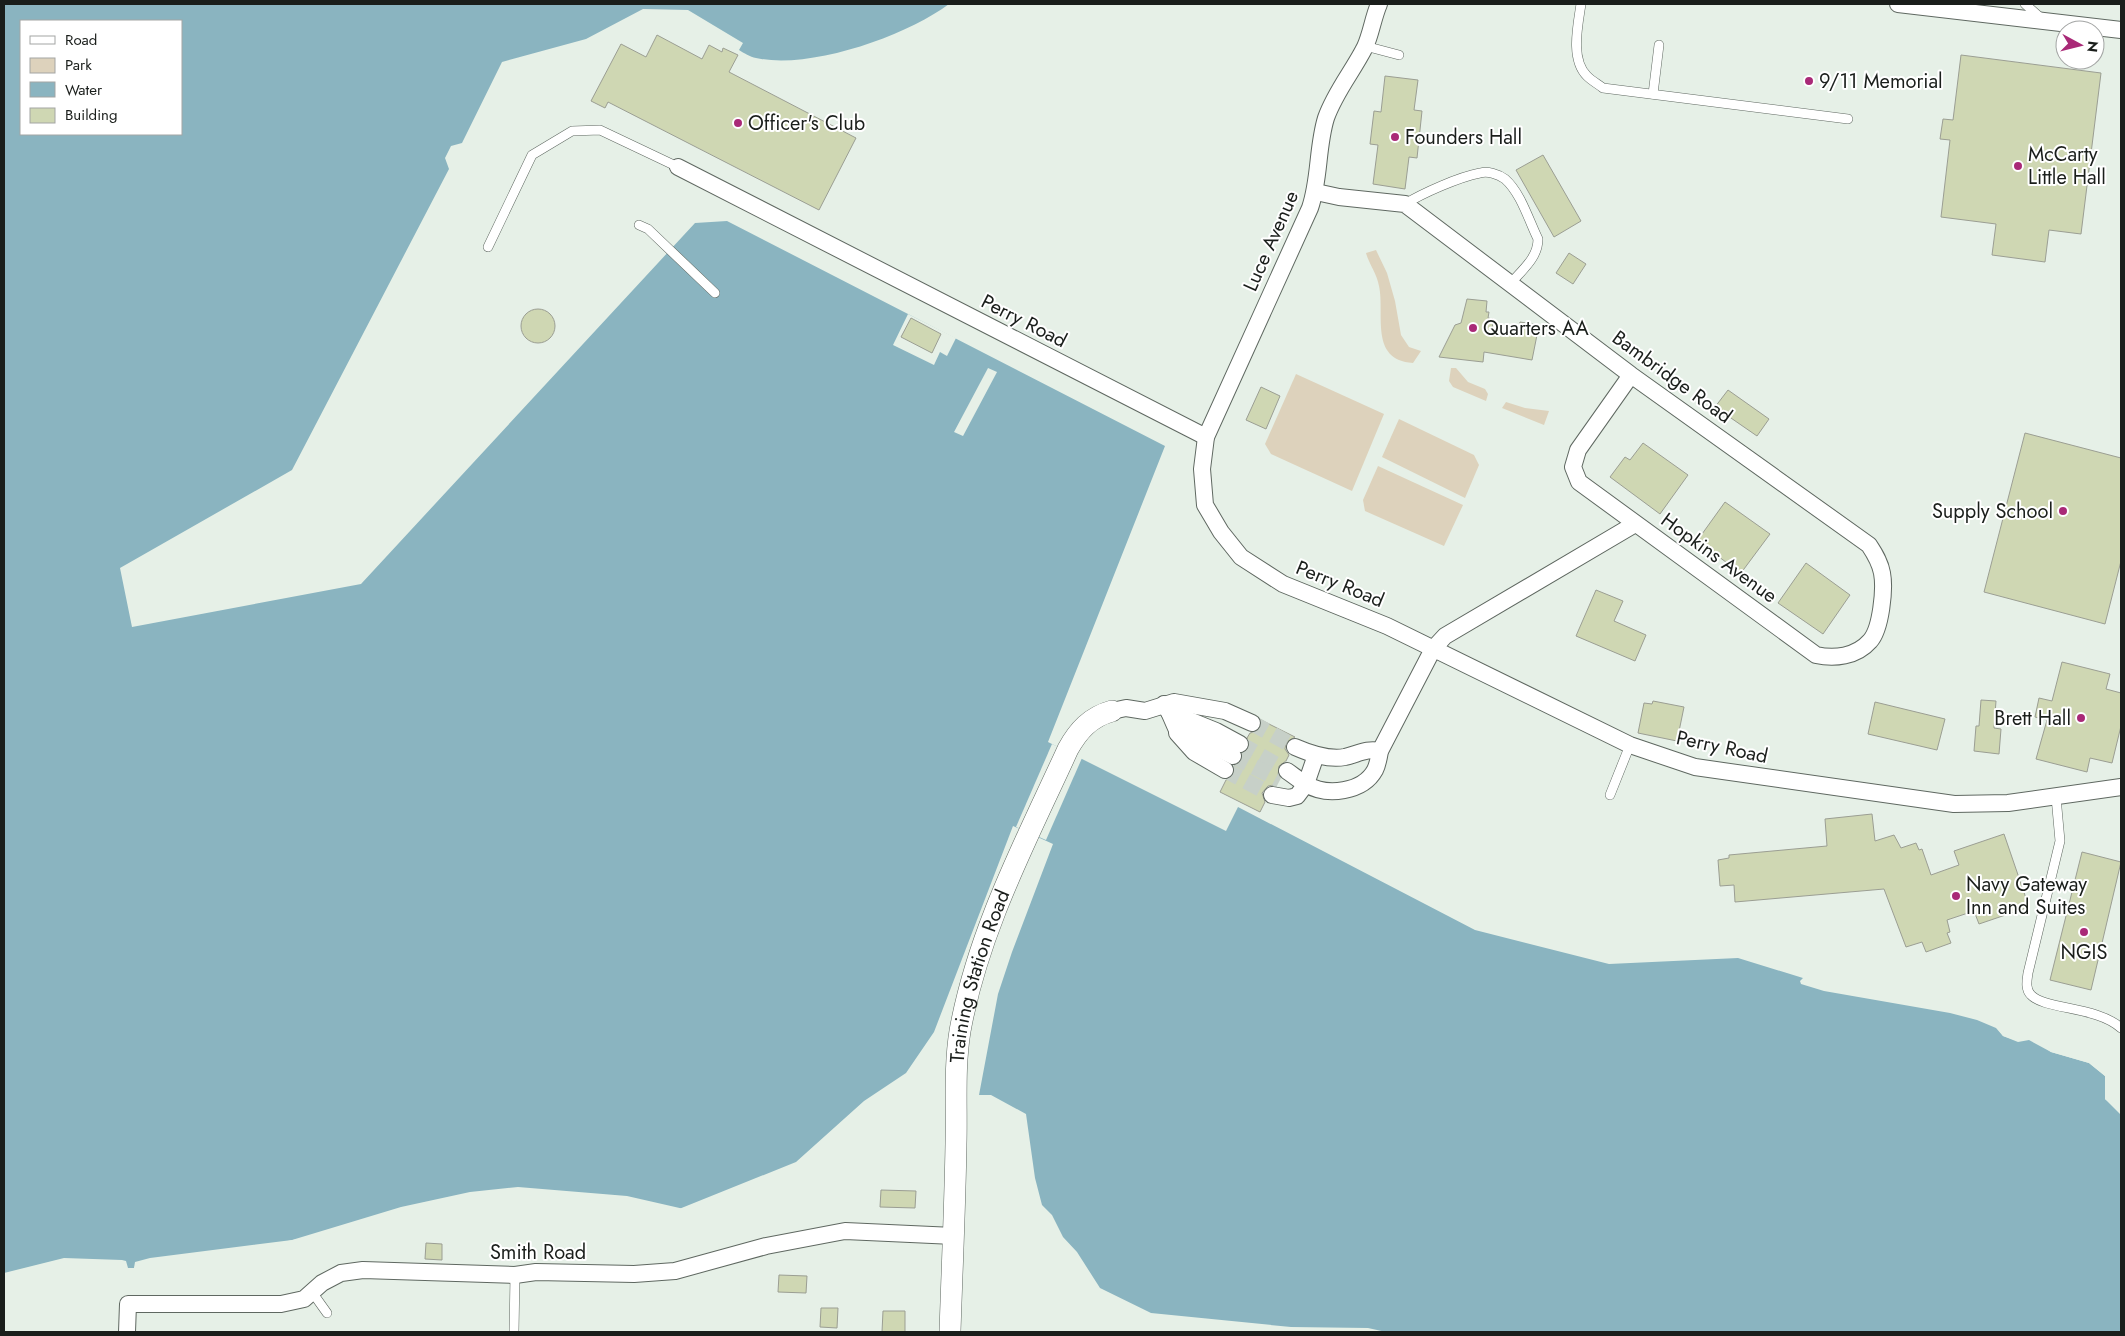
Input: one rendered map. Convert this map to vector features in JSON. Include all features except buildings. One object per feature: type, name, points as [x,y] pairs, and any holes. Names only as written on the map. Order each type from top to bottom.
[{"type":"street","name":"Luce Avenue","points":[[1206,437],[1316,192],[1327,117],[1336,95],[1365,46],[1379,4]]},
{"type":"street","points":[[1898,4],[2121,30]]},
{"type":"street","name":"Perry Road","points":[[678,167],[1206,437],[1202,469],[1205,505],[1221,532],[1241,557],[1284,584],[1362,615],[1630,745],[1694,767],[1954,804],[2008,803],[2121,787]]},
{"type":"street","points":[[1316,192],[1339,198],[1405,204]]},
{"type":"street","name":"Bambridge Road","points":[[1405,204],[1631,375],[1869,545]]},
{"type":"street","points":[[1631,375],[1578,450],[1573,467],[1579,482],[1636,524]]},
{"type":"street","name":"Hopkins Avenue","points":[[1433,649],[1445,636],[1636,524],[1816,655],[1832,659],[1845,656],[1870,641],[1881,616],[1883,576],[1878,560],[1869,545]]},
{"type":"street","points":[[1284,776],[1329,791],[1346,790],[1369,778],[1376,768],[1380,751],[1433,649]]},
{"type":"street","name":"Training Station Road","points":[[950,1332],[954,1236],[956,1084],[960,1033],[966,1002],[984,938],[1005,886],[1068,750],[1076,736],[1090,720],[1112,711],[1126,708],[1145,711],[1167,708],[1174,702],[1225,711],[1245,720],[1232,752]]},
{"type":"street","points":[[1167,708],[1176,728],[1232,752]]},
{"type":"street","points":[[1167,708],[1232,752]]},
{"type":"street","points":[[1295,747],[1328,758],[1345,757],[1371,749],[1380,751]]},
{"type":"street","points":[[1272,795],[1289,798],[1298,796],[1306,784],[1316,755]]},
{"type":"street","name":"Smith Road","points":[[127,1332],[128,1304],[281,1304],[304,1299],[322,1283],[341,1273],[363,1270],[515,1274],[536,1272],[634,1274],[675,1270],[766,1246],[845,1231],[954,1236]]},
{"type":"lane","points":[[1581,4],[1577,34],[1579,63],[1587,76],[1603,88],[1848,119]]},
{"type":"lane","points":[[2026,4],[2044,21]]},
{"type":"lane","points":[[1653,94],[1659,45]]},
{"type":"lane","points":[[1365,46],[1399,55]]},
{"type":"lane","points":[[488,247],[532,155],[572,131],[600,130],[678,167]]},
{"type":"lane","points":[[1405,204],[1418,196],[1480,172],[1494,173],[1504,178],[1513,188],[1538,239],[1538,248],[1532,258],[1510,284]]},
{"type":"lane","points":[[639,225],[648,229],[715,293]]},
{"type":"lane","points":[[1610,795],[1630,745]]},
{"type":"lane","points":[[2056,797],[2060,841],[2028,973],[2027,988],[2030,995],[2039,1001],[2098,1014],[2115,1022],[2121,1028]]},
{"type":"lane","points":[[514,1332],[515,1274]]},
{"type":"lane","points":[[312,1292],[327,1313]]},
{"type":"green space","points":[[1376,250],[1387,273],[1395,301],[1401,335],[1409,347],[1421,351],[1413,363],[1399,360],[1390,354],[1384,345],[1379,286],[1366,253]]},
{"type":"green space","points":[[1451,368],[1456,368],[1468,382],[1485,389],[1488,394],[1486,401],[1453,387],[1449,381]]},
{"type":"green space","points":[[1296,374],[1384,414],[1352,491],[1271,454],[1265,444]]},
{"type":"green space","points":[[1506,402],[1525,408],[1549,411],[1544,425],[1502,408]]},
{"type":"green space","points":[[1399,419],[1474,455],[1479,465],[1465,498],[1382,457]]},
{"type":"green space","points":[[1378,466],[1463,505],[1444,546],[1365,511],[1363,500]]},
{"type":"water","points":[[4,4],[949,4],[908,28],[857,48],[803,59],[778,60],[747,55],[739,50],[743,43],[688,10],[643,9],[586,39],[502,62],[462,143],[451,146],[445,158],[449,169],[292,470],[120,568],[132,627],[361,584],[695,223],[727,221],[1165,446],[1048,742],[1226,831],[1238,807],[1475,930],[1609,964],[1738,958],[1803,978],[1804,983],[1851,995],[1955,1011],[1994,1024],[2003,1036],[2018,1041],[2029,1036],[2051,1052],[2089,1063],[2105,1076],[2105,1099],[2121,1111],[2121,1332],[1386,1332],[1368,1328],[1291,1327],[1151,1313],[1100,1288],[1077,1252],[1063,1237],[1052,1215],[1042,1205],[1035,1178],[1026,1114],[991,1095],[979,1095],[998,994],[1053,844],[1013,826],[934,1032],[906,1073],[864,1101],[796,1162],[679,1209],[631,1200],[510,1191],[437,1200],[387,1212],[313,1236],[248,1249],[136,1264],[134,1268],[126,1268],[124,1264],[64,1263],[4,1278]]},
{"type":"pier","points":[[908,314],[956,338],[947,356],[940,352],[934,365],[893,345]]},
{"type":"pier","points":[[988,368],[997,372],[963,436],[954,432]]},
{"type":"pier","points":[[1052,744],[1082,758],[1046,840],[1016,827]]},
{"type":"pier","points":[[1803,978],[1851,993],[1963,1011],[1995,1022],[2005,1034],[2018,1039],[2030,1034],[2052,1050],[2090,1061],[2106,1074],[2108,1098],[2121,1108],[2121,1115],[2105,1099],[2105,1076],[2089,1063],[2051,1052],[2029,1040],[2018,1042],[2003,1036],[1996,1028],[1977,1020],[1950,1013],[1824,991],[1801,984],[1800,981]]},
{"type":"pier","points":[[518,1187],[627,1196],[684,1209],[678,1211],[630,1203],[510,1194],[438,1203],[388,1215],[313,1239],[249,1252],[137,1266],[135,1270],[125,1270],[122,1266],[64,1265],[4,1280],[4,1273],[64,1258],[122,1260],[126,1261],[128,1268],[134,1268],[135,1262],[150,1258],[292,1240],[401,1207],[470,1192]]},
{"type":"tunnel","points":[[1252,723],[1295,747]]},
{"type":"tunnel","points":[[1240,744],[1287,771]]},
{"type":"tunnel","points":[[1233,756],[1280,780]]},
{"type":"tunnel","points":[[1225,770],[1272,795]]},
{"type":"place","name":"9/11 Memorial","points":[[1809,81]]},
{"type":"place","name":"Officer's Club","points":[[738,123]]},
{"type":"place","name":"Founders Hall","points":[[1395,137]]},
{"type":"place","name":"McCarty Little Hall","points":[[2018,166]]},
{"type":"place","name":"Quarters AA","points":[[1473,328]]},
{"type":"place","name":"Supply School","points":[[2063,511]]},
{"type":"place","name":"Brett Hall","points":[[2081,718]]},
{"type":"place","name":"Navy Gateway Inn and Suites","points":[[1956,896]]},
{"type":"place","name":"NGIS","points":[[2084,932]]}]
